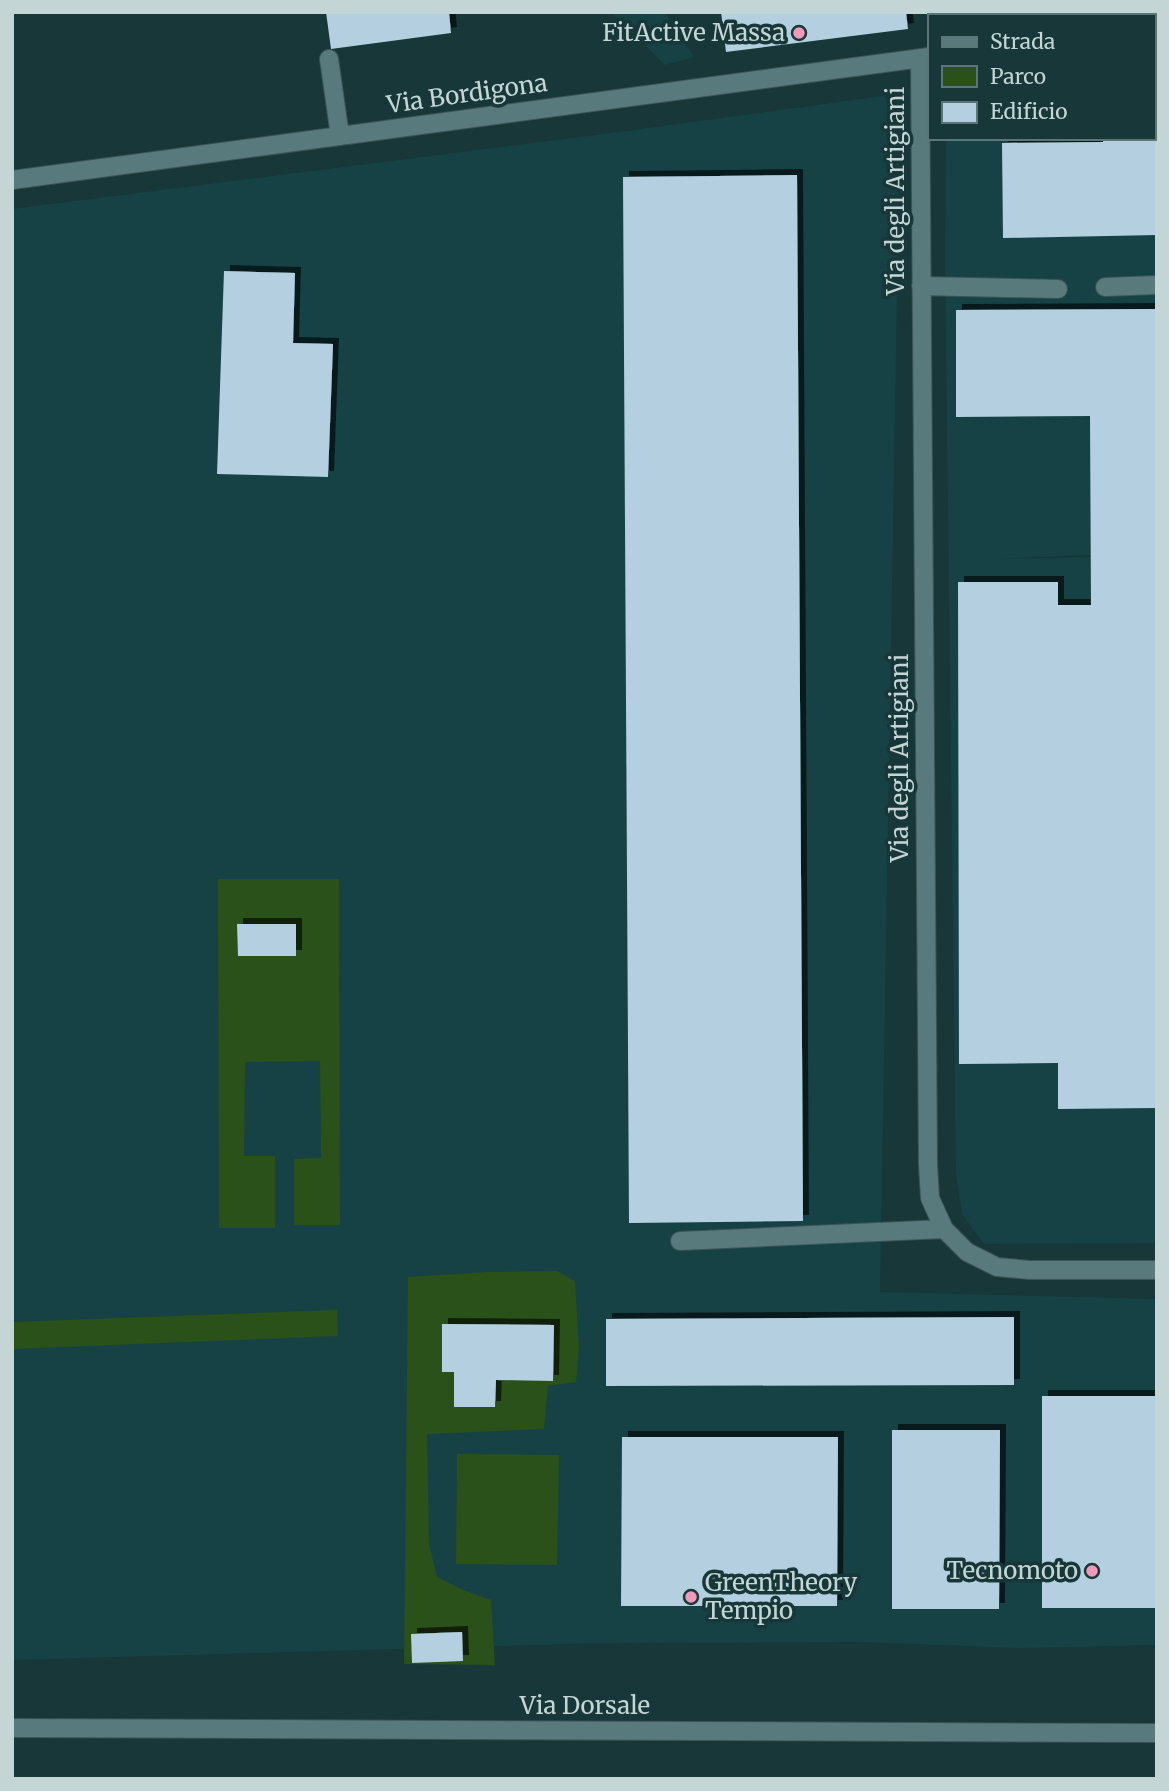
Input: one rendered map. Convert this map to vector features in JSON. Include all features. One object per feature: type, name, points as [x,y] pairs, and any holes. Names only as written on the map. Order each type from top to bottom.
[{"type":"street","name":"Via Bordigona","points":[[12,180],[925,57]]},
{"type":"street","name":"Via degli Artigiani","points":[[925,57],[921,286],[930,1198],[944,1228],[967,1252],[997,1267],[1030,1270],[1157,1270]]},
{"type":"street","points":[[329,59],[340,136]]},
{"type":"street","points":[[1105,287],[1157,285]]},
{"type":"street","points":[[921,286],[1058,289]]},
{"type":"street","points":[[680,1241],[944,1228]]},
{"type":"street","name":"Via Dorsale","points":[[12,1728],[1157,1733]]},
{"type":"shaded area","points":[[611,12],[665,12],[694,57],[665,65]]},
{"type":"shaded area","points":[[1155,46],[1157,416],[1000,421],[1157,417],[1157,554],[995,559],[1157,556],[1157,1243],[984,1244],[962,1214],[956,1174],[945,256],[946,140],[1155,140]]},
{"type":"shaded area","points":[[883,96],[900,113],[880,1292],[1157,1299],[1157,1645],[1021,1648],[862,1642],[603,1643],[12,1660],[12,209]]},
{"type":"green space","points":[[218,879],[339,879],[340,1225],[294,1225],[294,1159],[321,1158],[320,1061],[245,1062],[244,1156],[275,1156],[275,1228],[219,1228]],"holes":[[[237,924],[295,924],[296,956],[238,956]]]},
{"type":"green space","points":[[557,1271],[575,1281],[579,1348],[576,1382],[548,1386],[544,1429],[427,1434],[429,1544],[437,1577],[491,1600],[495,1665],[404,1664],[408,1277]],"holes":[[[443,1325],[554,1325],[553,1380],[496,1380],[495,1407],[454,1407],[454,1372],[442,1372]],[[462,1632],[463,1660],[411,1634]]]},
{"type":"green space","points":[[337,1310],[338,1336],[12,1349],[12,1322]]},
{"type":"green space","points":[[457,1454],[559,1455],[557,1565],[456,1564]]},
{"type":"building","points":[[326,12],[449,12],[451,33],[331,49]]},
{"type":"building","name":"FitActive Massa","points":[[721,12],[906,12],[908,29],[726,52]]},
{"type":"building","points":[[1157,102],[1157,235],[1003,238],[1002,143],[1155,140]]},
{"type":"building","points":[[797,175],[803,1221],[629,1223],[623,177]]},
{"type":"building","points":[[224,271],[295,273],[293,343],[333,344],[328,477],[217,474]]},
{"type":"building","points":[[1157,309],[1157,1108],[1058,1109],[1058,1063],[959,1064],[958,582],[1058,582],[1058,605],[1091,605],[1090,416],[956,417],[956,310]]},
{"type":"building","points":[[237,924],[296,924],[296,956],[238,956]]},
{"type":"building","points":[[1014,1317],[1014,1385],[606,1386],[606,1319]]},
{"type":"building","points":[[442,1324],[554,1325],[553,1381],[496,1380],[495,1407],[454,1407],[454,1372],[442,1372]]},
{"type":"building","points":[[1042,1396],[1157,1396],[1157,1608],[1042,1608]]},
{"type":"building","points":[[892,1430],[1000,1430],[999,1609],[892,1609]]},
{"type":"building","points":[[622,1437],[838,1437],[837,1606],[621,1606]]},
{"type":"building","points":[[462,1632],[463,1661],[412,1663],[411,1634]]},
{"type":"place","name":"FitActive Massa","points":[[799,33]]},
{"type":"place","name":"Tecnomoto","points":[[1092,1571]]},
{"type":"place","name":"GreenTheory Tempio","points":[[691,1597]]}]
